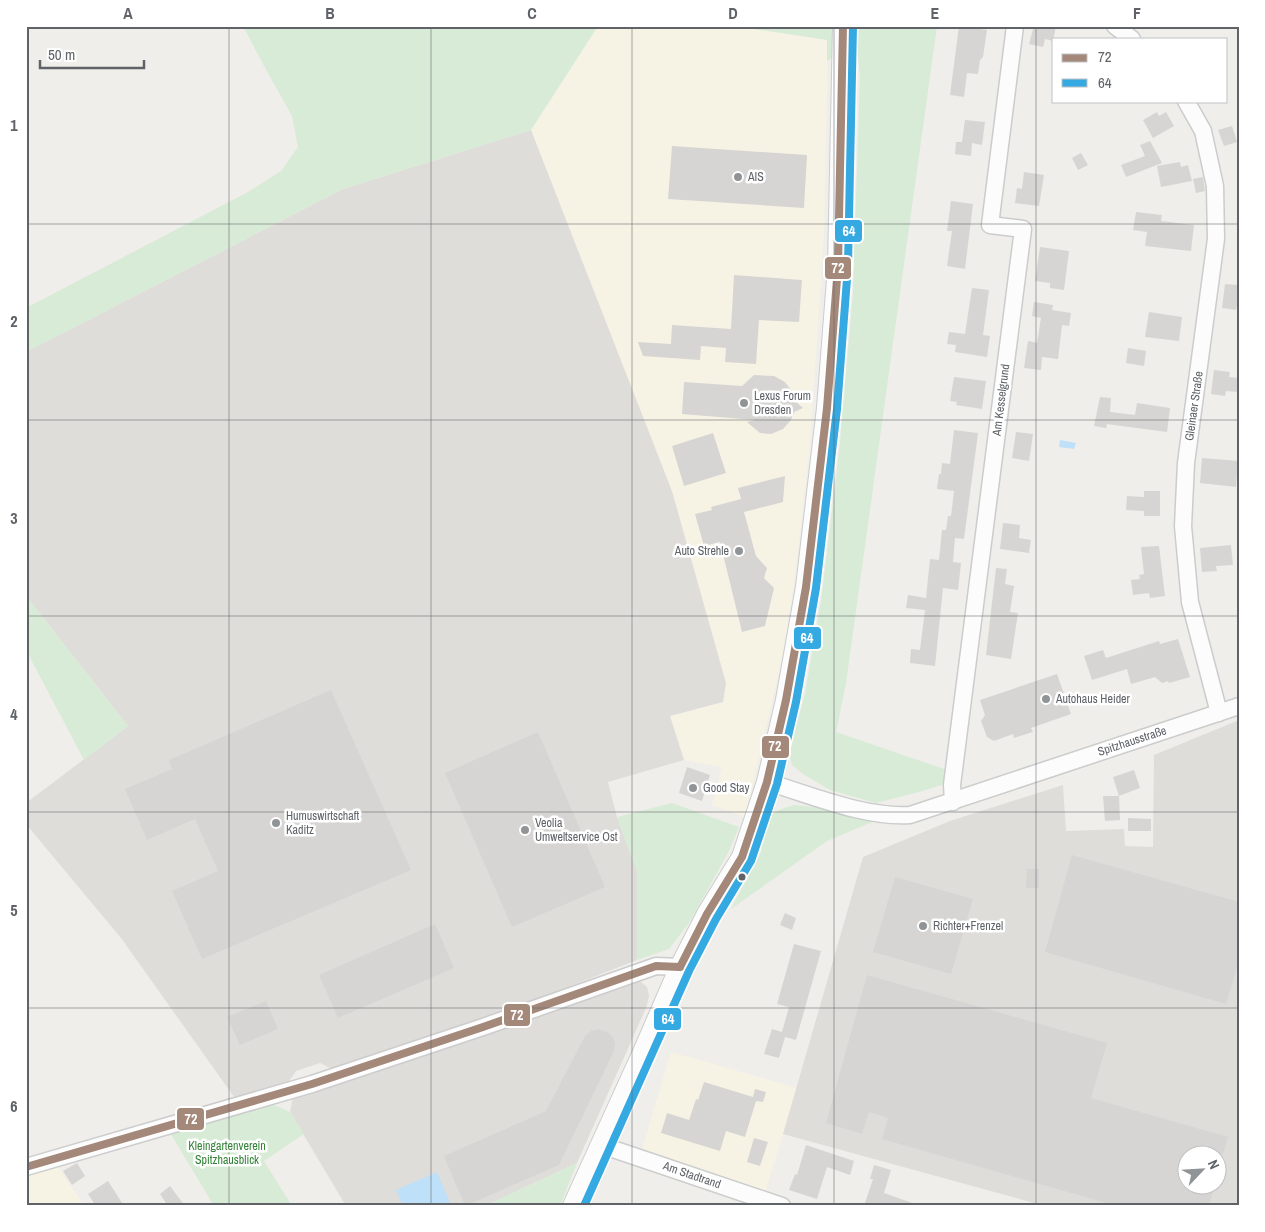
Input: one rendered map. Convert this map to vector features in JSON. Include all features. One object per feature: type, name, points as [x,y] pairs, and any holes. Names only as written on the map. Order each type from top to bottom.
[{"type":"street","points":[[573,1206],[680,966],[742,857],[767,782],[786,700],[806,587],[827,408],[838,249],[843,26]]},
{"type":"street","name":"Am Kesselgrund","points":[[953,802],[952,785],[1023,229],[990,225],[1016,26]]},
{"type":"street","points":[[1115,26],[1131,38]]},
{"type":"street","name":"Gleinaer Straße","points":[[1187,102],[1204,130],[1215,186],[1216,239],[1186,463],[1183,526],[1190,602],[1219,713]]},
{"type":"street","name":"Spitzhausstraße","points":[[767,782],[865,812],[893,816],[910,815],[1239,706]]},
{"type":"street","points":[[26,1167],[312,1084],[483,1027],[656,966],[680,966]]},
{"type":"street","name":"Am Stadtrand","points":[[601,1145],[773,1204]]},
{"type":"shaded area","points":[[598,26],[735,26],[828,40],[824,234],[810,443],[794,584],[782,659],[745,817],[712,805],[722,767],[684,760],[670,716],[723,702],[726,683],[671,491],[531,130]]},
{"type":"shaded area","points":[[531,130],[672,491],[726,683],[723,702],[670,716],[684,760],[608,782],[617,817],[637,871],[637,960],[545,996],[336,1071],[320,1063],[296,1071],[286,1086],[237,1101],[121,938],[26,824],[26,803],[128,726],[26,596],[26,352],[343,189]]},
{"type":"shaded area","points":[[1239,720],[1239,1206],[1045,1206],[783,1134],[863,857],[950,821],[1063,785],[1066,831],[1124,829],[1125,846],[1153,847],[1154,755]]},
{"type":"shaded area","points":[[629,981],[641,982],[647,987],[649,996],[646,1008],[577,1163],[485,1206],[346,1206],[290,1112],[293,1096],[325,1088]]},
{"type":"shaded area","points":[[671,1052],[797,1088],[762,1203],[637,1166]]},
{"type":"shaded area","points":[[57,1165],[84,1206],[26,1206],[26,1174]]},
{"type":"green space","points":[[243,26],[464,26],[467,29],[469,26],[530,26],[546,29],[547,26],[598,26],[531,130],[343,189],[26,352],[26,308],[248,192],[281,171],[298,147],[292,116]]},
{"type":"green space","points":[[735,26],[837,26],[838,53],[827,61],[827,40]]},
{"type":"green space","points":[[855,26],[937,26],[846,683],[836,732],[947,770],[948,783],[876,803],[830,790],[792,765],[789,753],[805,694],[821,601],[839,453],[853,292],[860,77]]},
{"type":"green space","points":[[26,596],[128,726],[84,760],[26,650]]},
{"type":"green space","points":[[672,803],[739,827],[728,853],[689,923],[669,949],[637,960],[637,871],[617,817]]},
{"type":"green space","points":[[794,805],[814,807],[875,821],[827,841],[731,909],[762,850],[758,842],[766,821],[779,810]]},
{"type":"green space","name":"Kleingartenverein Spitzhausblick","points":[[268,1102],[290,1112],[304,1134],[264,1161],[292,1206],[214,1206],[169,1131]]},
{"type":"green space","points":[[577,1163],[560,1206],[485,1206]]},
{"type":"water","points":[[1060,440],[1076,443],[1074,449],[1059,447]]},
{"type":"water","points":[[437,1172],[451,1205],[403,1206],[396,1190]]},
{"type":"building","points":[[959,26],[987,30],[978,74],[967,73],[964,97],[950,95]]},
{"type":"building","points":[[1034,26],[1056,26],[1052,41],[1045,39],[1043,47],[1029,44]]},
{"type":"building","points":[[1157,112],[1159,116],[1166,112],[1174,126],[1153,138],[1143,120]]},
{"type":"building","points":[[965,120],[985,122],[982,145],[972,143],[971,156],[955,154],[956,142],[962,142]]},
{"type":"building","points":[[1232,126],[1237,142],[1224,146],[1218,130]]},
{"type":"building","points":[[1150,141],[1162,163],[1126,177],[1121,165],[1145,156],[1140,145]]},
{"type":"building","name":"AIS","points":[[672,146],[807,155],[804,208],[668,199]]},
{"type":"building","points":[[1081,153],[1088,165],[1078,170],[1072,158]]},
{"type":"building","points":[[1180,162],[1181,167],[1188,165],[1192,181],[1161,187],[1157,166]]},
{"type":"building","points":[[1024,172],[1044,175],[1039,206],[1015,203],[1017,188],[1022,189]]},
{"type":"building","points":[[1203,177],[1205,191],[1196,193],[1193,179]]},
{"type":"building","points":[[951,201],[973,204],[965,269],[947,266],[952,231],[947,231]]},
{"type":"building","points":[[1136,212],[1162,215],[1161,221],[1194,225],[1191,251],[1145,246],[1147,232],[1133,230]]},
{"type":"building","points":[[1040,247],[1069,251],[1064,290],[1050,288],[1050,283],[1035,281]]},
{"type":"building","points":[[734,275],[802,280],[799,322],[759,320],[756,364],[725,362],[726,348],[701,346],[700,360],[643,356],[638,342],[671,344],[672,325],[731,329]]},
{"type":"building","points":[[1225,284],[1239,285],[1239,305],[1237,305],[1236,310],[1222,308]]},
{"type":"building","points":[[972,288],[989,290],[983,335],[990,336],[987,357],[955,352],[956,345],[947,344],[949,332],[965,334]]},
{"type":"building","points":[[1034,302],[1053,305],[1052,310],[1071,313],[1069,326],[1062,325],[1058,359],[1042,357],[1041,370],[1024,368],[1028,341],[1037,343],[1041,318],[1032,316]]},
{"type":"building","points":[[1149,312],[1182,317],[1179,341],[1145,337]]},
{"type":"building","points":[[1128,348],[1146,351],[1144,366],[1126,363]]},
{"type":"building","points":[[1214,370],[1230,372],[1229,377],[1239,378],[1239,392],[1226,391],[1225,396],[1211,394]]},
{"type":"building","points":[[754,375],[774,376],[785,382],[792,391],[795,401],[803,408],[794,412],[791,420],[783,429],[771,434],[760,433],[747,422],[755,420],[682,414],[684,382],[742,386]]},
{"type":"building","points":[[954,377],[986,381],[982,409],[956,405],[957,402],[950,401]]},
{"type":"building","points":[[1100,397],[1111,398],[1110,412],[1135,415],[1137,403],[1170,408],[1167,432],[1107,424],[1106,428],[1094,426]]},
{"type":"building","points":[[954,430],[978,433],[964,539],[955,538],[953,562],[961,563],[958,590],[943,588],[935,666],[910,663],[911,649],[920,650],[925,610],[906,608],[908,595],[926,598],[930,559],[939,560],[942,530],[946,530],[948,516],[951,516],[954,491],[937,489],[942,463],[950,464]]},
{"type":"building","points":[[1016,432],[1033,434],[1029,461],[1012,458]]},
{"type":"building","points":[[713,433],[726,473],[684,486],[672,446]]},
{"type":"building","points":[[1202,458],[1239,461],[1236,487],[1200,483]]},
{"type":"building","name":"Auto Strehle","points":[[785,476],[783,502],[744,512],[756,556],[767,568],[764,578],[774,588],[765,626],[742,632],[720,542],[704,546],[695,514],[712,510],[711,507],[741,499],[738,488]]},
{"type":"building","points":[[1144,491],[1160,491],[1160,516],[1144,516],[1144,511],[1126,510],[1127,496],[1144,497]]},
{"type":"building","points":[[1003,523],[1020,525],[1019,538],[1031,540],[1029,553],[1000,549]]},
{"type":"building","points":[[1231,545],[1233,565],[1216,566],[1217,571],[1202,572],[1200,548]]},
{"type":"building","points":[[1159,546],[1165,596],[1150,598],[1149,593],[1133,595],[1131,580],[1140,579],[1139,575],[1144,574],[1141,547]]},
{"type":"building","points":[[996,568],[1007,569],[1005,584],[1014,586],[1010,612],[1018,613],[1011,659],[986,655]]},
{"type":"building","points":[[1178,639],[1190,677],[1169,683],[1168,681],[1162,683],[1155,677],[1131,684],[1127,669],[1092,680],[1084,656],[1103,650],[1106,658],[1159,641],[1160,644]]},
{"type":"building","points":[[1057,674],[1071,714],[1031,728],[1033,732],[1014,738],[1013,734],[994,741],[987,737],[981,721],[985,715],[980,700]]},
{"type":"building","name":"Humuswirtschaft Kaditz","points":[[331,690],[411,870],[202,959],[172,891],[218,871],[195,819],[147,840],[125,789],[172,769],[169,760]]},
{"type":"building","name":"Veolia Umweltservice Ost","points":[[538,732],[605,887],[512,927],[445,773]]},
{"type":"building","name":"Good Stay","points":[[687,767],[710,775],[702,801],[679,793]]},
{"type":"building","points":[[1134,770],[1140,788],[1119,796],[1113,777]]},
{"type":"building","points":[[1103,796],[1119,796],[1120,820],[1105,821]]},
{"type":"building","points":[[1128,818],[1151,819],[1151,831],[1128,831]]},
{"type":"building","points":[[1072,855],[1239,902],[1239,961],[1226,1004],[1045,952]]},
{"type":"building","points":[[1027,869],[1039,869],[1039,888],[1026,888]]},
{"type":"building","name":"Richter+Frenzel","points":[[895,877],[973,899],[951,974],[873,952]]},
{"type":"building","points":[[785,913],[796,918],[792,930],[780,925]]},
{"type":"building","points":[[435,924],[454,968],[338,1018],[319,975]]},
{"type":"building","points":[[794,944],[821,951],[796,1040],[785,1037],[779,1058],[764,1054],[772,1029],[782,1032],[789,1007],[777,1004]]},
{"type":"building","points":[[867,975],[1107,1043],[1091,1098],[1228,1137],[1226,1144],[1178,1144],[1178,1194],[1212,1194],[1209,1206],[1117,1206],[882,1139],[888,1118],[869,1112],[862,1134],[826,1123]]},
{"type":"building","points":[[266,1001],[278,1029],[240,1045],[227,1017]]},
{"type":"building","points":[[598,1029],[612,1036],[615,1043],[614,1051],[559,1165],[465,1206],[444,1156],[546,1111],[585,1036],[591,1031]]},
{"type":"building","points":[[704,1082],[753,1097],[755,1089],[766,1092],[763,1102],[756,1101],[745,1137],[726,1131],[720,1151],[661,1133],[667,1113],[689,1120]]},
{"type":"building","points":[[754,1138],[768,1142],[760,1166],[747,1162]]},
{"type":"building","points":[[806,1145],[854,1161],[850,1175],[827,1167],[817,1199],[789,1190],[795,1174],[797,1175]]},
{"type":"building","points":[[77,1163],[85,1176],[72,1185],[63,1171]]},
{"type":"building","points":[[874,1165],[891,1170],[884,1193],[915,1204],[915,1206],[864,1206],[873,1179],[870,1179]]},
{"type":"building","points":[[108,1181],[124,1206],[96,1206],[88,1194]]},
{"type":"building","points":[[170,1186],[185,1206],[168,1206],[160,1194]]},
{"type":"transit line","name":"72","points":[[680,967],[707,914],[742,857],[767,782],[786,700],[806,587],[827,408],[838,266],[843,26]]},
{"type":"transit line","name":"64","points":[[584,1206],[689,971],[716,919],[751,861],[777,784],[796,702],[816,588],[837,409],[848,266],[853,26]]},
{"type":"transit line","name":"72","points":[[26,1167],[312,1084],[483,1027],[656,966],[680,967]]},
{"type":"place","name":"AIS","points":[[738,177]]},
{"type":"place","name":"Lexus Forum Dresden","points":[[744,403]]},
{"type":"place","name":"Auto Strehle","points":[[739,551]]},
{"type":"place","name":"Autohaus Heider","points":[[1046,699]]},
{"type":"place","name":"Good Stay","points":[[693,788]]},
{"type":"place","name":"Humuswirtschaft Kaditz","points":[[276,823]]},
{"type":"place","name":"Veolia Umweltservice Ost","points":[[525,830]]},
{"type":"place","name":"Richter+Frenzel","points":[[923,926]]}]
